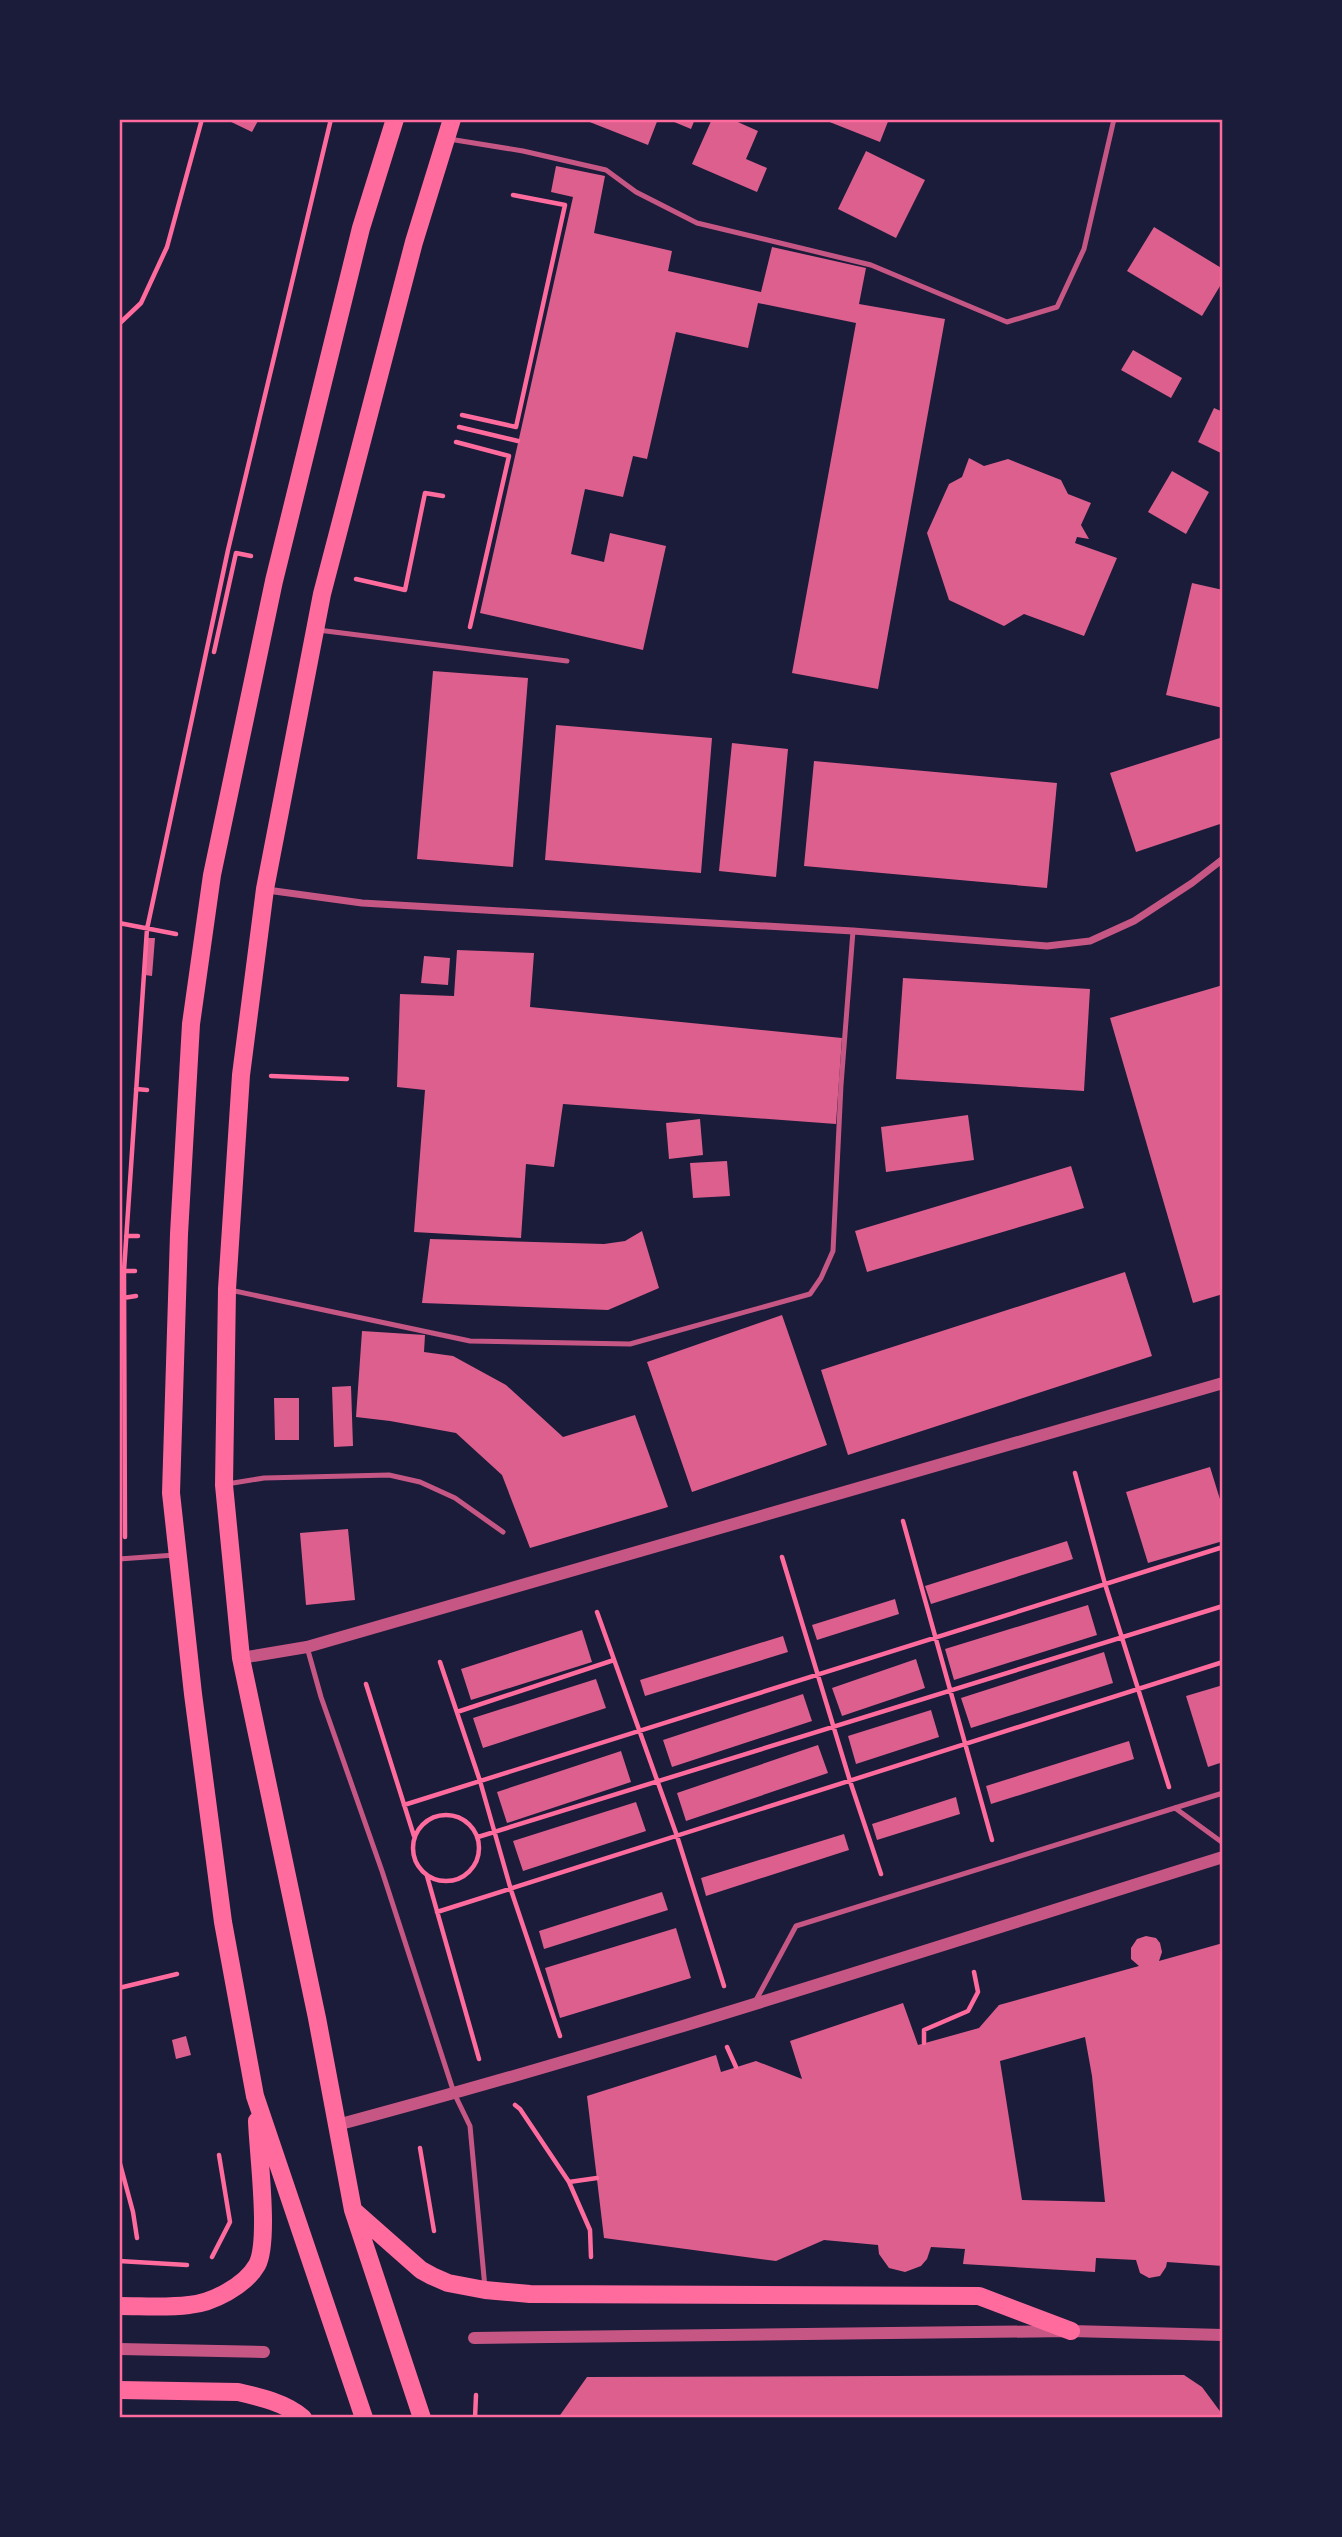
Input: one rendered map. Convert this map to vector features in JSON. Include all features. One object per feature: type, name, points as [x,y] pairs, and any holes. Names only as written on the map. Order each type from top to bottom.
[{"type":"main road","points":[[119,2306],[188,2306],[202,2303],[237,2286],[257,2266],[264,2240],[255,2096],[223,1922],[192,1694],[171,1493],[179,1234],[191,1024],[212,875],[274,581],[361,228],[395,119]]},
{"type":"main road","points":[[422,2418],[353,2210],[317,2018],[241,1658],[224,1485],[227,1289],[241,1075],[265,889],[315,630],[344,505],[414,242],[452,119]]},
{"type":"main road","points":[[255,2096],[364,2418]]},
{"type":"main road","points":[[353,2210],[421,2270],[448,2283],[485,2290],[530,2294],[979,2296],[1071,2331]]},
{"type":"main road","points":[[119,2390],[238,2392],[294,2410],[303,2418]]},
{"type":"street","points":[[265,889],[362,903],[853,930],[1047,946],[1090,941],[1134,921],[1223,859]]},
{"type":"street","points":[[241,1658],[307,1647],[1223,1383]]},
{"type":"street","points":[[337,2126],[754,2005],[1223,1857]]},
{"type":"street","points":[[474,2338],[1071,2331],[1223,2335]]},
{"type":"street","points":[[119,2349],[264,2352]]},
{"type":"lane","points":[[446,139],[523,151],[607,170],[636,192],[697,223],[871,265],[1007,322],[1056,307],[1084,248],[1114,119]]},
{"type":"lane","points":[[315,630],[567,661]]},
{"type":"lane","points":[[227,1289],[470,1341],[630,1343],[739,1316],[810,1294],[821,1278],[833,1251],[841,1086],[853,930]]},
{"type":"lane","points":[[224,1485],[264,1478],[389,1475],[420,1482],[455,1498],[503,1532]]},
{"type":"lane","points":[[122,1559],[178,1555]]},
{"type":"lane","points":[[307,1647],[321,1697],[382,1871],[454,2093],[470,2126],[485,2290]]},
{"type":"lane","points":[[754,2005],[796,1926],[1223,1793]]},
{"type":"lane","points":[[1175,1808],[1223,1843]]},
{"type":"path","points":[[119,324],[141,303],[167,247],[202,119]]},
{"type":"path","points":[[122,1559],[124,1271],[147,929],[206,650],[331,119]]},
{"type":"path","points":[[462,415],[516,427],[565,205],[513,195]]},
{"type":"path","points":[[459,427],[518,441]]},
{"type":"path","points":[[456,442],[509,456],[469,631]]},
{"type":"path","points":[[405,590],[425,493],[443,496]]},
{"type":"path","points":[[214,652],[236,552]]},
{"type":"path","points":[[206,650],[222,654]]},
{"type":"path","points":[[119,923],[204,939]]},
{"type":"path","points":[[241,1075],[347,1079]]},
{"type":"path","points":[[136,1088],[147,1090]]},
{"type":"path","points":[[126,1236],[138,1236]]},
{"type":"path","points":[[124,1271],[135,1271]]},
{"type":"path","points":[[124,1297],[136,1296]]},
{"type":"path","points":[[1075,1473],[1105,1584],[1175,1808]]},
{"type":"path","points":[[903,1521],[998,1863]]},
{"type":"path","points":[[404,1805],[1223,1547]]},
{"type":"path","points":[[782,1557],[888,1897]]},
{"type":"path","points":[[478,1837],[1223,1606]]},
{"type":"path","points":[[597,1612],[677,1836],[732,2011]]},
{"type":"path","points":[[457,1713],[614,1660]]},
{"type":"path","points":[[440,1662],[496,1832],[511,1890],[568,2060]]},
{"type":"path","points":[[438,1912],[1223,1662]]},
{"type":"path","points":[[366,1684],[415,1836]]},
{"type":"path","points":[[440,1815],[451,1815],[471,1826],[478,1837],[478,1856],[467,1874],[458,1879],[447,1882],[437,1880],[419,1869],[413,1848],[415,1836],[420,1827],[429,1820],[440,1815]]},
{"type":"path","points":[[427,1876],[486,2083],[520,2109],[569,2182],[590,2230],[591,2257]]},
{"type":"path","points":[[924,2043],[924,2029],[968,2011],[978,1992],[974,1972]]},
{"type":"path","points":[[119,1989],[159,1976],[177,1974]]},
{"type":"path","points":[[727,2047],[736,2067]]},
{"type":"path","points":[[420,2148],[434,2231]]},
{"type":"path","points":[[212,2258],[230,2222],[219,2154]]},
{"type":"path","points":[[119,2160],[134,2212],[137,2238]]},
{"type":"path","points":[[569,2182],[597,2178]]},
{"type":"path","points":[[119,2261],[187,2264]]},
{"type":"path","points":[[475,2418],[476,2395]]},
{"type":"building","points":[[225,119],[259,119],[252,132]]},
{"type":"building","points":[[582,119],[658,119],[648,145]]},
{"type":"building","points":[[667,119],[695,119],[691,129]]},
{"type":"building","points":[[712,119],[731,119],[758,131],[746,159],[767,168],[757,192],[692,164]]},
{"type":"building","points":[[822,119],[889,119],[880,142]]},
{"type":"building","points":[[866,151],[925,180],[896,238],[838,209]]},
{"type":"building","points":[[556,166],[605,176],[594,233],[672,251],[668,271],[761,292],[772,247],[866,268],[859,304],[945,319],[878,689],[792,673],[856,323],[758,303],[748,348],[676,332],[647,459],[633,456],[623,497],[585,489],[571,554],[604,562],[610,533],[666,546],[643,650],[480,613],[573,197],[551,192]]},
{"type":"building","points":[[1154,227],[1223,269],[1223,281],[1202,316],[1127,271]]},
{"type":"building","points":[[1133,350],[1182,378],[1171,398],[1121,370]]},
{"type":"building","points":[[1214,408],[1223,412],[1223,454],[1198,442]]},
{"type":"building","points":[[969,458],[984,466],[1008,459],[1061,480],[1068,494],[1091,503],[1081,525],[1089,539],[1077,537],[1075,543],[1117,558],[1084,636],[1024,614],[1004,626],[949,600],[927,533],[949,484],[962,477]]},
{"type":"building","points":[[1172,471],[1209,492],[1186,534],[1148,512]]},
{"type":"building","points":[[1192,583],[1223,590],[1223,708],[1166,695]]},
{"type":"building","points":[[433,671],[528,678],[513,867],[417,859]]},
{"type":"building","points":[[556,725],[712,738],[701,873],[545,860]]},
{"type":"building","points":[[1223,737],[1223,823],[1136,852],[1110,773]]},
{"type":"building","points":[[732,743],[788,749],[776,877],[719,871]]},
{"type":"building","points":[[814,761],[1057,783],[1047,888],[804,866]]},
{"type":"building","points":[[148,938],[155,938],[152,976],[145,975]]},
{"type":"building","points":[[457,950],[534,953],[530,1007],[842,1038],[836,1124],[563,1104],[554,1167],[526,1164],[521,1238],[414,1232],[425,1090],[397,1087],[400,994],[454,996]]},
{"type":"building","points":[[424,956],[450,958],[448,985],[421,983]]},
{"type":"building","points":[[903,978],[1090,989],[1084,1091],[896,1079]]},
{"type":"building","points":[[1223,985],[1223,1294],[1193,1303],[1110,1018]]},
{"type":"building","points":[[968,1115],[974,1160],[886,1172],[881,1127]]},
{"type":"building","points":[[700,1119],[703,1155],[669,1159],[666,1123]]},
{"type":"building","points":[[727,1161],[730,1196],[693,1198],[690,1163]]},
{"type":"building","points":[[1071,1166],[1084,1208],[867,1272],[855,1231]]},
{"type":"building","points":[[642,1231],[659,1288],[608,1310],[422,1303],[430,1239],[604,1244],[625,1241]]},
{"type":"building","points":[[1125,1272],[1152,1356],[848,1455],[821,1370]]},
{"type":"building","points":[[782,1315],[827,1445],[692,1492],[647,1362]]},
{"type":"building","points":[[362,1331],[425,1335],[424,1352],[453,1356],[506,1385],[563,1437],[635,1415],[668,1507],[530,1548],[502,1475],[456,1433],[356,1417]]},
{"type":"building","points":[[351,1386],[353,1446],[334,1447],[332,1387]]},
{"type":"building","points":[[274,1398],[299,1398],[299,1440],[275,1440]]},
{"type":"building","points":[[1210,1467],[1223,1509],[1223,1541],[1148,1563],[1126,1492]]},
{"type":"building","points":[[348,1529],[355,1600],[306,1605],[300,1533]]},
{"type":"building","points":[[1067,1541],[1073,1559],[931,1604],[925,1586]]},
{"type":"building","points":[[895,1599],[899,1614],[817,1640],[812,1625]]},
{"type":"building","points":[[1088,1605],[1097,1635],[954,1680],[945,1649]]},
{"type":"building","points":[[582,1630],[592,1662],[471,1700],[461,1669]]},
{"type":"building","points":[[783,1636],[788,1652],[645,1696],[640,1680]]},
{"type":"building","points":[[1104,1652],[1113,1683],[971,1728],[961,1698]]},
{"type":"building","points":[[916,1659],[925,1688],[842,1716],[832,1688]]},
{"type":"building","points":[[596,1679],[606,1708],[483,1748],[473,1718]]},
{"type":"building","points":[[1223,1685],[1223,1762],[1208,1767],[1186,1696]]},
{"type":"building","points":[[803,1694],[812,1721],[672,1767],[663,1740]]},
{"type":"building","points":[[931,1710],[939,1737],[856,1764],[848,1736]]},
{"type":"building","points":[[1129,1741],[1134,1759],[991,1804],[986,1786]]},
{"type":"building","points":[[818,1745],[828,1773],[686,1821],[677,1793]]},
{"type":"building","points":[[621,1751],[631,1782],[507,1823],[497,1792]]},
{"type":"building","points":[[956,1797],[960,1814],[877,1840],[872,1824]]},
{"type":"building","points":[[636,1802],[646,1831],[523,1871],[513,1841]]},
{"type":"building","points":[[844,1834],[849,1850],[706,1896],[701,1878]]},
{"type":"building","points":[[662,1892],[668,1910],[544,1949],[539,1931]]},
{"type":"building","points":[[676,1928],[691,1978],[560,2018],[545,1968]]},
{"type":"building","points":[[1146,1936],[1156,1938],[1162,1952],[1159,1961],[1223,1943],[1223,2266],[1167,2262],[1160,2276],[1149,2278],[1140,2273],[1136,2260],[1096,2258],[1095,2272],[963,2264],[965,2249],[931,2247],[921,2266],[905,2272],[889,2268],[879,2254],[878,2245],[824,2240],[776,2261],[604,2238],[587,2096],[716,2055],[721,2072],[756,2061],[802,2079],[790,2041],[903,2003],[918,2045],[979,2028],[999,2005],[1139,1966],[1131,1959],[1131,1948],[1137,1939]],"holes":[[[1085,2037],[1092,2076],[1105,2202],[1022,2200],[1000,2061]]]},
{"type":"building","points":[[186,2036],[191,2055],[176,2059],[172,2040]]},
{"type":"building","points":[[1184,2375],[1202,2387],[1222,2414],[1222,2418],[558,2418],[587,2377]]}]
